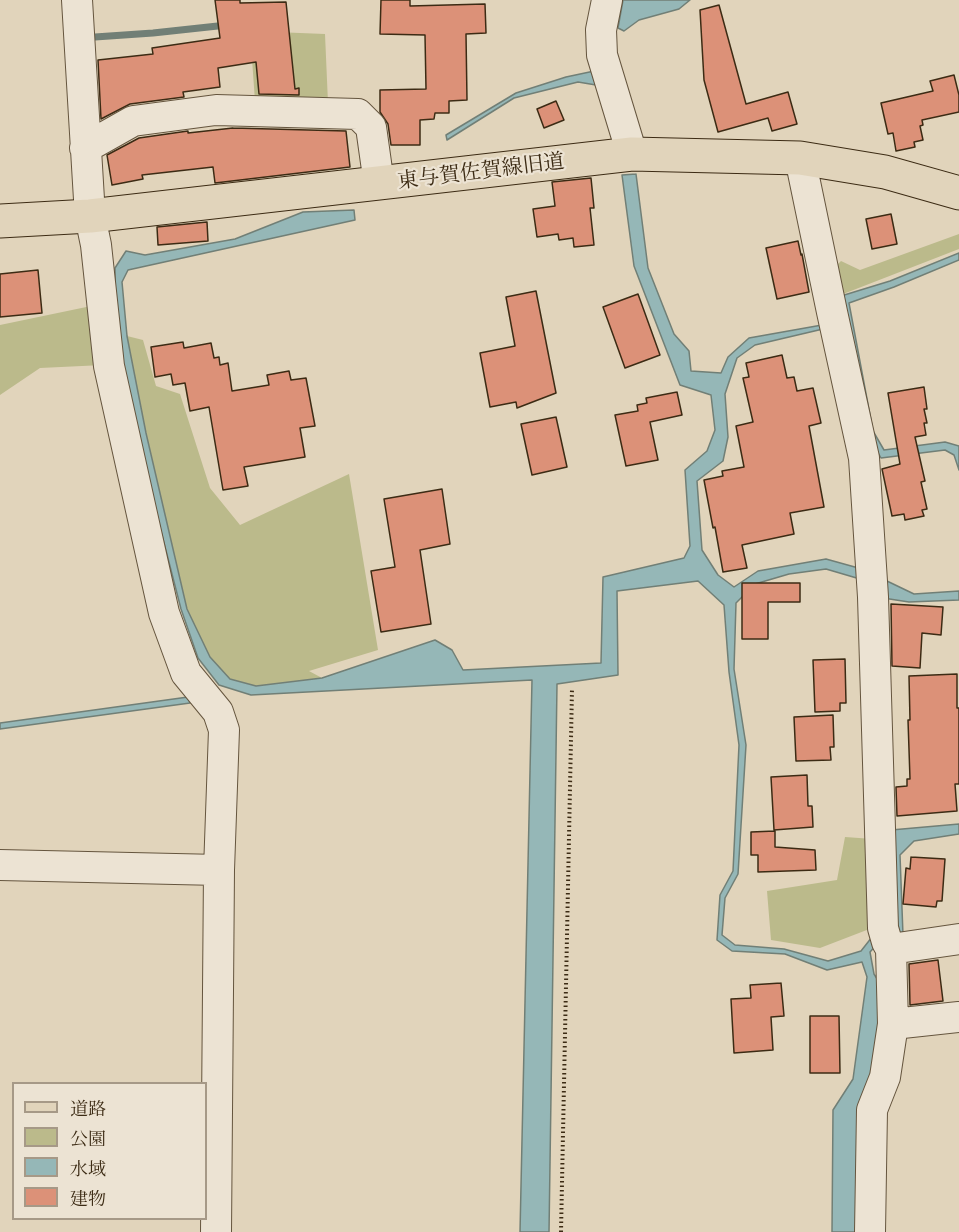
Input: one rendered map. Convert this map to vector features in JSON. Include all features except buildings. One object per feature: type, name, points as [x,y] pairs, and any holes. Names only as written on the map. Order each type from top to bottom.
[{"type":"main road","name":"東与賀佐賀線旧道","points":[[0,221],[90,216],[632,154],[800,158],[885,172],[959,193]]},
{"type":"street","points":[[77,0],[90,216],[96,245],[109,366],[164,613],[186,673],[218,712],[224,730],[219,870],[216,1232]]},
{"type":"street","points":[[608,0],[601,30],[602,55],[632,154]]},
{"type":"street","points":[[85,148],[133,121],[216,110],[358,114],[371,127],[379,184]]},
{"type":"street","points":[[800,158],[864,458],[872,567],[887,939],[893,1024],[885,1077],[872,1110],[870,1232]]},
{"type":"street","points":[[0,865],[219,870]]},
{"type":"street","points":[[887,939],[959,939]]},
{"type":"street","points":[[893,1024],[959,1017]]},
{"type":"path","points":[[561,1232],[572,689]]},
{"type":"green space","points":[[250,31],[325,34],[328,103],[255,101]]},
{"type":"green space","points":[[959,234],[959,249],[838,296],[833,269],[841,261],[860,270]]},
{"type":"green space","points":[[96,305],[103,365],[40,368],[0,395],[0,325]]},
{"type":"green space","points":[[127,336],[143,340],[156,386],[180,394],[210,488],[240,525],[349,474],[378,650],[309,671],[322,678],[256,686],[230,679],[210,657],[187,609],[146,433]]},
{"type":"green space","points":[[845,837],[873,839],[872,928],[820,948],[771,940],[767,891],[837,880]]},
{"type":"water","points":[[623,0],[690,0],[679,9],[639,20],[624,31],[618,28]]},
{"type":"water","points":[[599,70],[596,85],[578,82],[514,98],[447,140],[446,135],[516,93],[566,77]]},
{"type":"water","points":[[636,174],[648,268],[674,334],[689,351],[691,371],[721,373],[728,357],[749,338],[822,325],[823,329],[755,345],[737,358],[725,394],[728,437],[723,461],[697,481],[702,550],[718,575],[734,587],[758,571],[826,559],[862,569],[914,594],[959,591],[959,600],[909,602],[883,598],[860,579],[826,569],[789,574],[755,584],[736,603],[734,669],[746,745],[738,874],[725,898],[722,935],[735,945],[784,949],[828,961],[861,951],[872,937],[891,830],[959,824],[959,834],[914,841],[900,855],[903,935],[879,942],[870,952],[874,974],[884,990],[857,1232],[832,1232],[833,1110],[853,1079],[867,977],[862,962],[827,970],[785,954],[732,951],[717,940],[720,895],[733,871],[739,745],[729,672],[724,605],[698,581],[617,591],[618,675],[557,684],[549,1232],[520,1232],[532,680],[251,695],[219,685],[198,658],[181,609],[136,434],[116,336],[115,268],[126,251],[145,255],[235,239],[303,212],[354,210],[355,220],[128,270],[122,282],[127,336],[146,433],[187,609],[210,657],[230,679],[256,686],[322,678],[435,640],[452,650],[463,670],[601,663],[603,577],[684,558],[690,546],[685,470],[707,451],[715,430],[711,395],[680,385],[634,266],[622,175]]},
{"type":"water","points":[[959,253],[959,260],[849,303],[873,431],[884,450],[945,442],[959,446],[959,470],[954,455],[945,450],[881,458],[868,435],[841,296],[890,281]]},
{"type":"water","points":[[188,697],[190,703],[0,729],[0,723]]},
{"type":"waterway","points":[[95,37],[227,25]]}]
